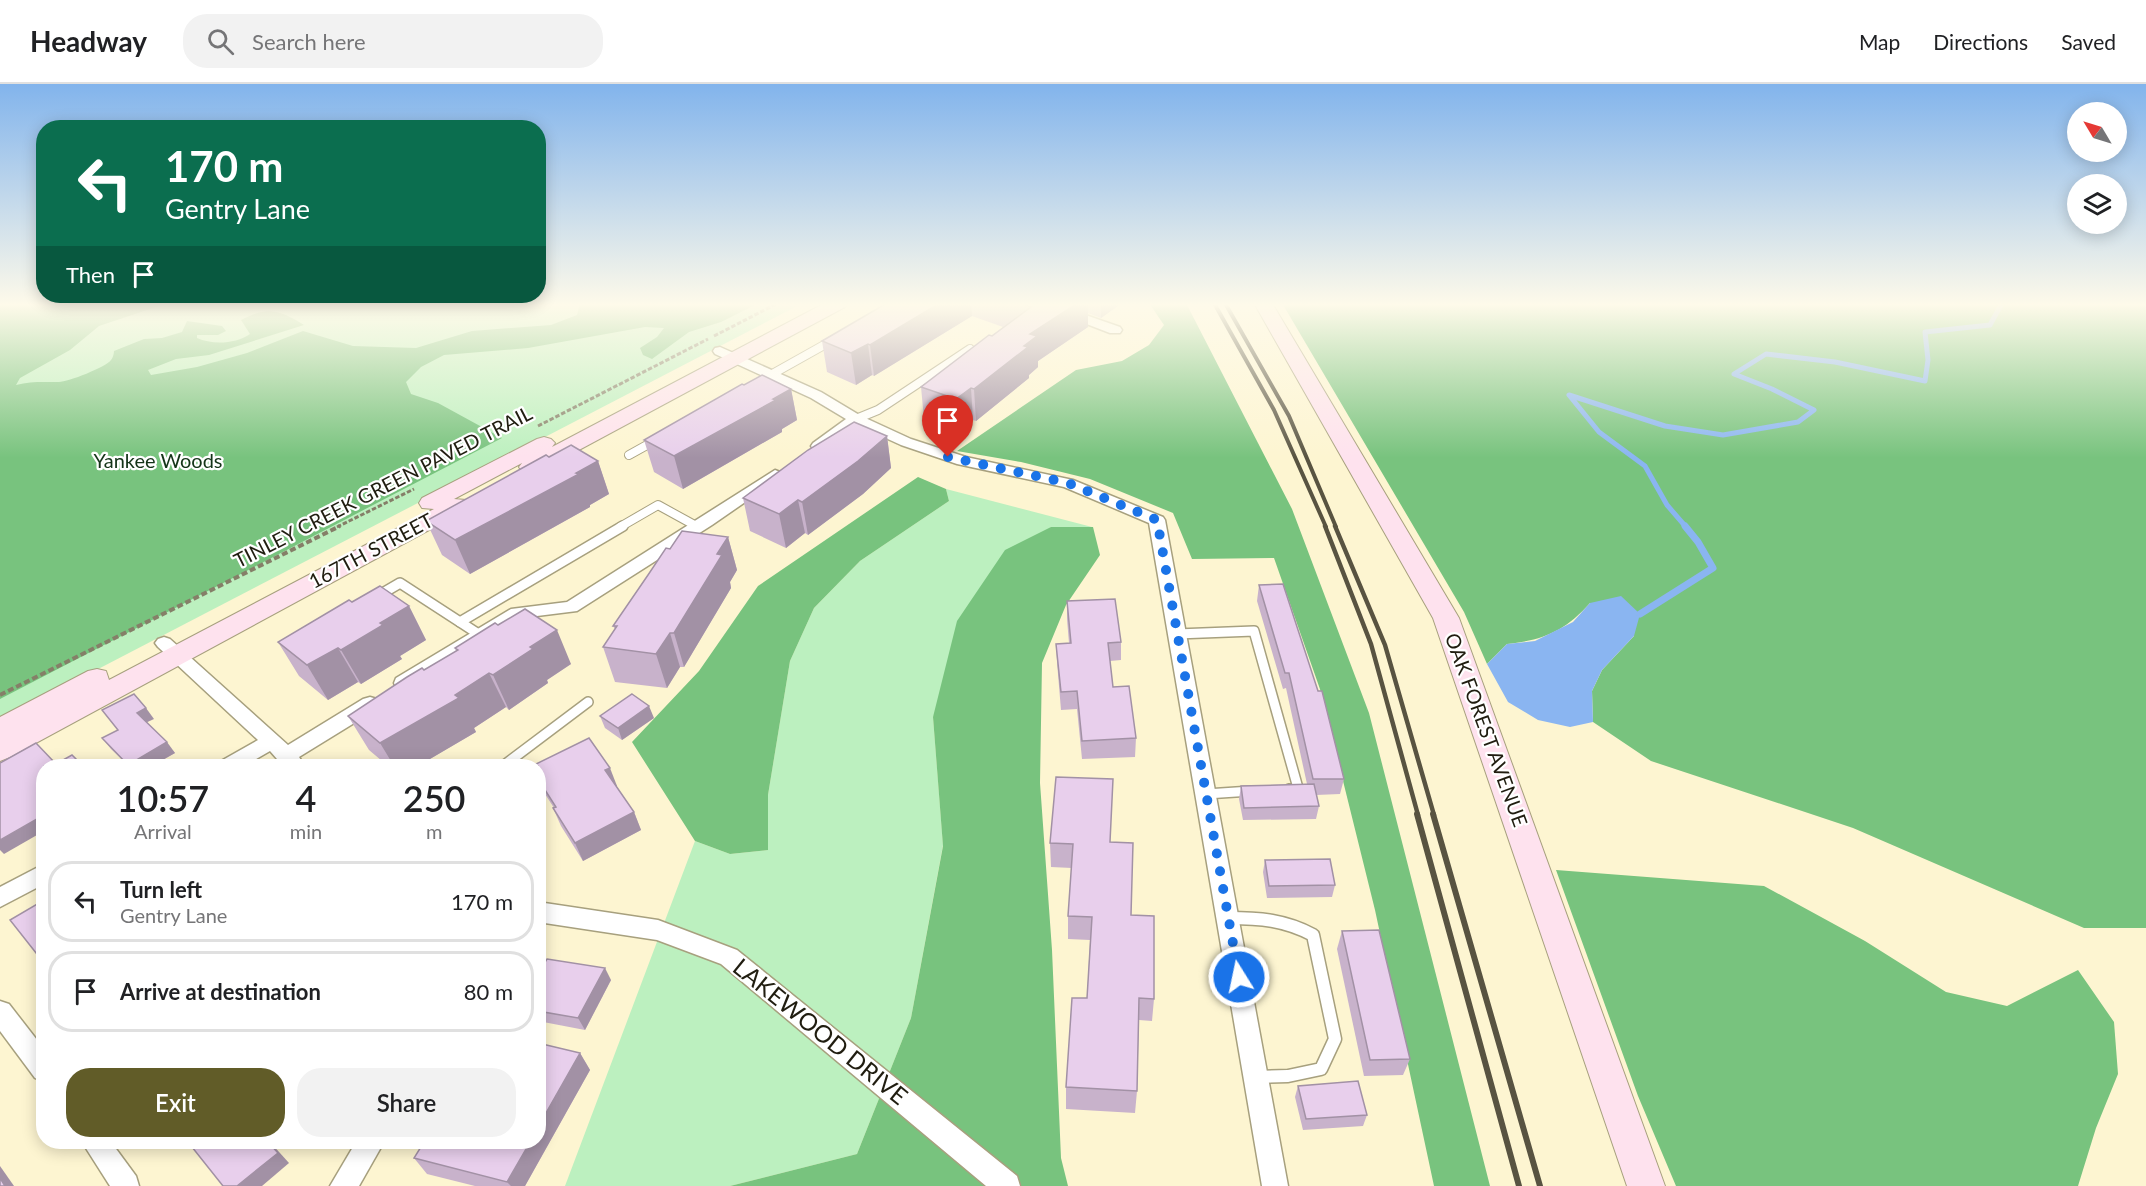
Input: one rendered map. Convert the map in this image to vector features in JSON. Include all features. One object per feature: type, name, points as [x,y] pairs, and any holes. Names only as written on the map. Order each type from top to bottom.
[{"type":"main road","name":"167TH STREET","points":[[0,750],[171,649],[726,354]]},
{"type":"main road","name":"OAK FOREST AVENUE","points":[[1293,354],[1446,618],[1646,1186]]},
{"type":"main road","name":"167TH STREET","points":[[0,729],[171,649]]},
{"type":"street","points":[[728,354],[767,377],[816,395],[856,420],[935,453],[1068,483],[1157,520],[1275,1186]]},
{"type":"street","points":[[294,759],[387,693],[517,613],[571,607],[698,527],[856,420]]},
{"type":"street","points":[[171,649],[272,741],[287,759]]},
{"type":"street","points":[[240,759],[272,741]]},
{"type":"street","points":[[0,898],[36,878]]},
{"type":"street","name":"LAKEWOOD DRIVE","points":[[546,913],[658,930],[729,957],[1007,1186]]},
{"type":"street","points":[[0,1012],[36,1059]]},
{"type":"street","points":[[100,1149],[126,1186]]},
{"type":"street","points":[[343,1186],[367,1149]]},
{"type":"lane","points":[[767,377],[807,354]]},
{"type":"lane","points":[[856,420],[878,410],[962,354]]},
{"type":"lane","points":[[629,455],[660,438]]},
{"type":"lane","points":[[460,622],[658,505],[698,527]]},
{"type":"lane","points":[[371,600],[400,583],[480,635]]},
{"type":"lane","points":[[1177,634],[1254,631],[1298,788],[1275,790]]},
{"type":"lane","points":[[512,759],[588,702]]},
{"type":"lane","points":[[1206,794],[1263,790]]},
{"type":"lane","points":[[1228,918],[1270,918],[1289,921],[1312,935],[1335,1039],[1321,1069],[1288,1076],[1256,1077]]},
{"type":"path","name":"TINLEY CREEK GREEN PAVED TRAIL","points":[[535,428],[678,354]]},
{"type":"path","name":"TINLEY CREEK GREEN PAVED TRAIL","points":[[0,695],[418,488]]},
{"type":"green space","name":"Yankee Woods","points":[[0,354],[704,354],[0,720]]},
{"type":"green space","points":[[0,354],[62,354],[20,378],[16,385],[32,382],[59,382],[78,377],[108,363],[113,354],[211,354],[176,359],[148,370],[151,375],[197,367],[242,354],[451,354],[444,355],[421,367],[406,382],[411,394],[438,403],[502,438],[0,699]]},
{"type":"green space","points":[[643,354],[658,354],[652,359]]},
{"type":"green space","points":[[1133,354],[1212,354],[1292,509],[1369,713],[1490,1186],[1434,1186],[1375,910],[1321,692],[1274,558],[1192,559],[1173,513],[1090,479],[1021,462],[957,451],[1076,370],[1122,361]]},
{"type":"green space","points":[[1312,354],[2146,354],[2146,928],[2084,928],[1853,828],[1651,761],[1593,722],[1592,691],[1602,670],[1634,636],[1590,603],[1572,621],[1543,637],[1507,644],[1487,664],[1464,612]]},
{"type":"green space","points":[[918,477],[946,489],[949,501],[860,561],[814,608],[790,661],[768,795],[768,850],[730,854],[695,841],[632,742],[699,671],[758,586]]},
{"type":"green space","points":[[946,489],[1092,527],[1051,527],[933,717],[943,845],[911,1018],[857,1154],[730,1186],[565,1186],[695,841],[730,854],[768,850],[768,795],[790,661],[814,608],[860,561],[949,501]]},
{"type":"green space","points":[[1051,527],[1093,527],[1100,555],[1066,605],[1042,663],[1040,783],[1052,950],[1061,1158],[1068,1186],[730,1186],[857,1154],[911,1018],[943,846],[933,717],[957,621],[1005,550]]},
{"type":"green space","points":[[1556,870],[1764,886],[1865,941],[1946,992],[2007,1006],[2078,970],[2114,1022],[2118,1074],[2096,1128],[2078,1186],[1676,1186],[1638,1096]]},
{"type":"water","points":[[1621,596],[1640,614],[1634,636],[1602,670],[1592,691],[1593,722],[1570,727],[1538,720],[1508,702],[1487,664],[1507,644],[1535,641],[1573,622],[1590,603]]},
{"type":"building","points":[[964,354],[1018,354],[974,389],[971,388],[956,399],[921,387]]},
{"type":"building","points":[[762,375],[791,389],[773,399],[776,400],[674,456],[644,440],[742,384]]},
{"type":"building","points":[[854,422],[887,436],[858,461],[802,502],[798,500],[779,514],[743,498],[808,450]]},
{"type":"building","points":[[571,445],[598,461],[576,473],[579,474],[455,540],[426,521],[546,455],[549,457]]},
{"type":"building","points":[[682,531],[728,537],[717,554],[722,555],[674,633],[670,633],[656,654],[603,647],[617,626],[613,626],[666,548],[670,549]]},
{"type":"building","points":[[1283,584],[1318,691],[1322,691],[1344,779],[1313,779],[1289,673],[1285,673],[1259,585]]},
{"type":"building","points":[[380,586],[409,606],[380,623],[383,625],[341,650],[338,648],[307,665],[278,642],[349,600],[352,602]]},
{"type":"building","points":[[1115,599],[1121,642],[1108,643],[1113,687],[1129,686],[1136,738],[1082,741],[1077,691],[1061,692],[1056,644],[1071,643],[1067,601]]},
{"type":"building","points":[[525,609],[557,630],[493,675],[489,673],[455,695],[459,698],[380,743],[348,716],[422,668],[424,670],[458,650],[455,648],[495,623],[498,625]]},
{"type":"building","points":[[134,694],[146,708],[137,713],[167,742],[138,759],[122,759],[102,738],[118,730],[102,710]]},
{"type":"building","points":[[632,694],[649,706],[618,728],[600,716]]},
{"type":"building","points":[[589,738],[610,768],[605,770],[634,812],[575,843],[553,808],[556,807],[546,791],[546,759]]},
{"type":"building","points":[[36,743],[51,759],[36,759],[36,820],[0,840],[0,763]]},
{"type":"building","points":[[1056,777],[1113,779],[1110,842],[1133,843],[1131,915],[1154,916],[1154,999],[1139,998],[1137,1091],[1066,1087],[1072,998],[1087,998],[1092,917],[1068,916],[1073,844],[1050,843]]},
{"type":"building","points":[[1314,784],[1319,806],[1244,808],[1241,786]]},
{"type":"building","points":[[1330,859],[1335,885],[1269,886],[1265,860]]},
{"type":"building","points":[[36,905],[36,953],[10,920]]},
{"type":"building","points":[[1379,930],[1410,1059],[1370,1060],[1342,931]]},
{"type":"building","points":[[546,961],[605,968],[578,1018],[546,1012]]},
{"type":"building","points":[[546,1045],[580,1053],[546,1113]]},
{"type":"building","points":[[1358,1081],[1367,1115],[1306,1119],[1298,1086]]},
{"type":"building","points":[[194,1149],[274,1149],[278,1153],[237,1186],[223,1186]]},
{"type":"building","points":[[420,1149],[526,1149],[507,1182],[414,1158]]},
{"type":"waterway","points":[[1686,527],[1667,505],[1645,466],[1599,432],[1569,395],[1665,426],[1723,435],[1798,422],[1814,410],[1772,389],[1734,374],[1765,354]]},
{"type":"waterway","points":[[1770,354],[1835,362],[1925,381],[1927,354]]},
{"type":"waterway","points":[[1640,614],[1713,568],[1698,542],[1685,526]]},
{"type":"railway","points":[[1243,354],[1274,410],[1326,527]]},
{"type":"railway","points":[[1254,354],[1289,416],[1336,527]]},
{"type":"railway","points":[[1325,526],[1371,644],[1418,815]]},
{"type":"railway","points":[[1335,526],[1385,645],[1434,815]]},
{"type":"railway","points":[[1417,814],[1519,1186]]},
{"type":"railway","points":[[1433,814],[1540,1186]]},
{"type":"route","points":[[948,457],[1068,483],[1157,520],[1239,977]]}]
